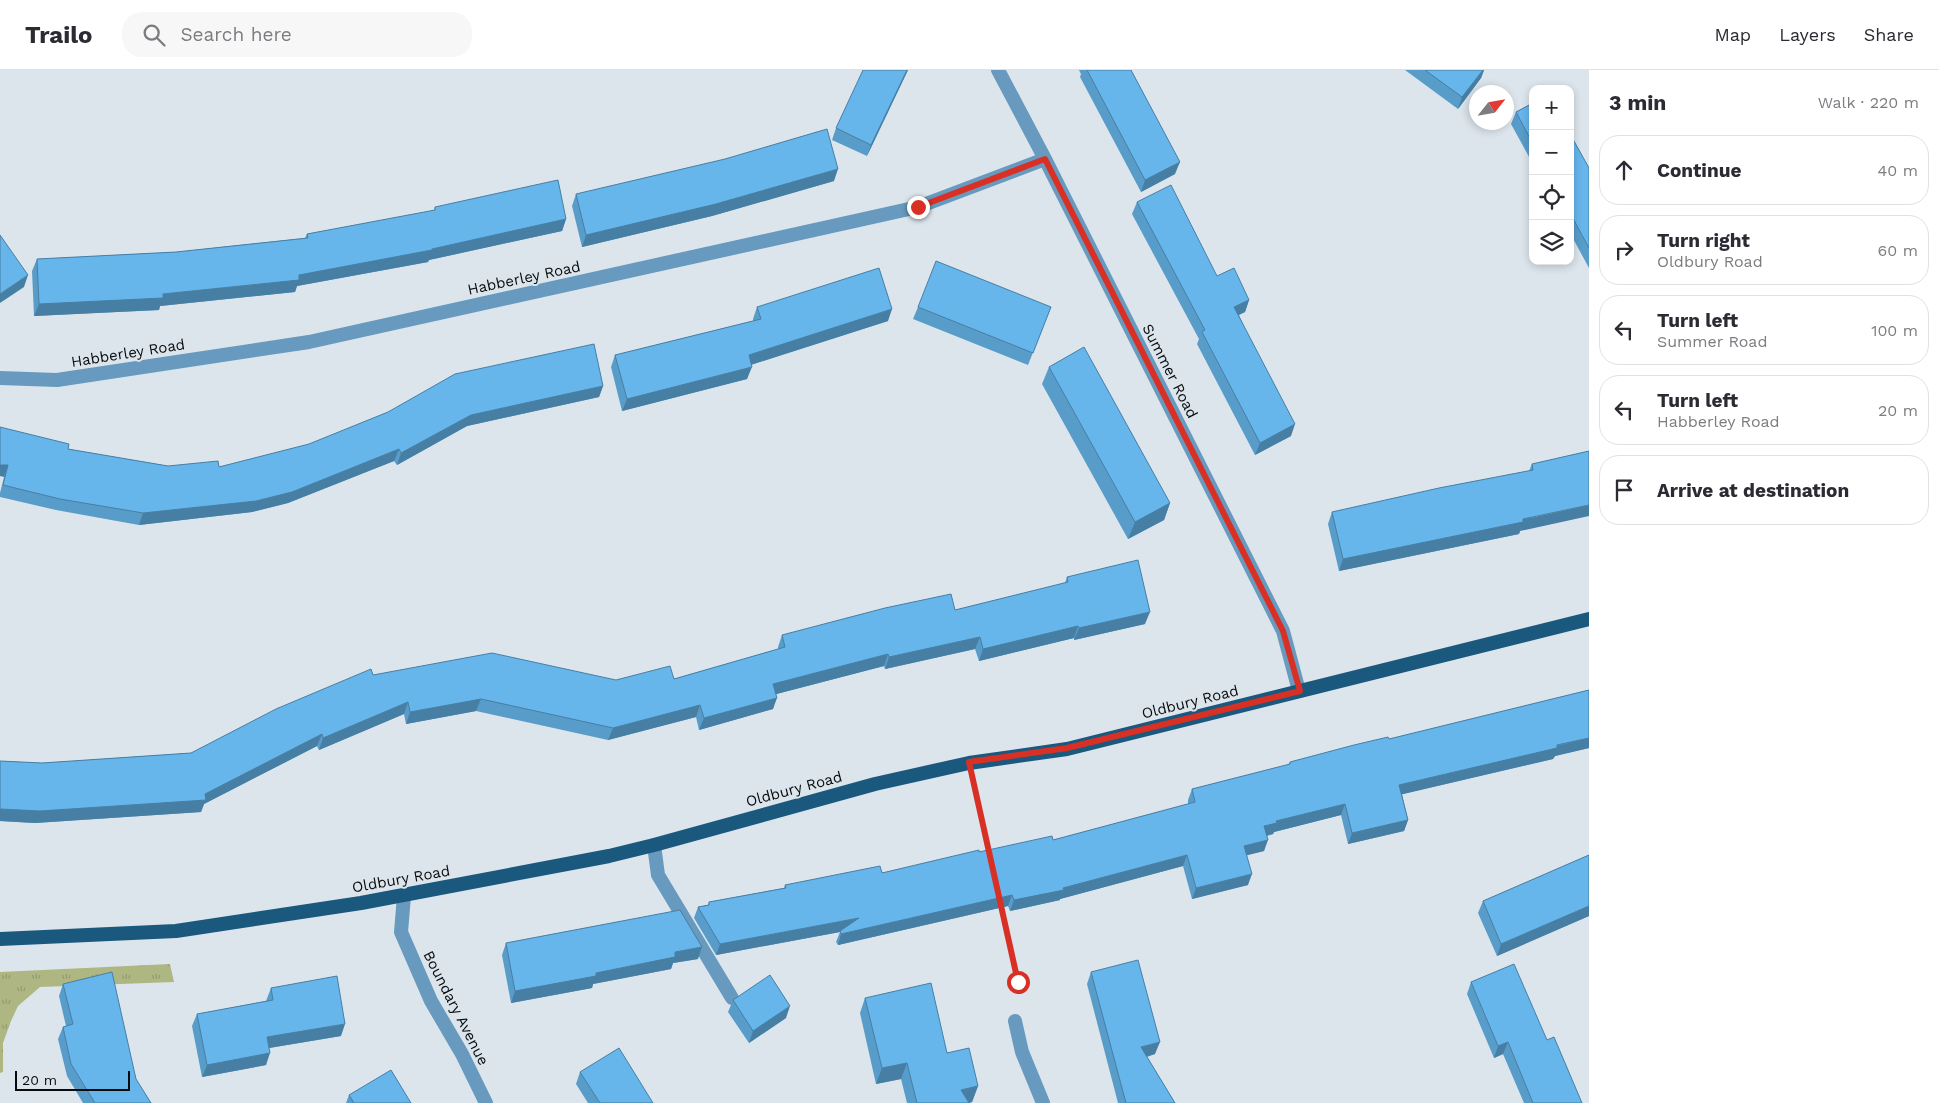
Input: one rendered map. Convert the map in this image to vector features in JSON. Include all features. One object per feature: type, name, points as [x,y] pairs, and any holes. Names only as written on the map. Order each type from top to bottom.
[{"type":"main road","name":"Oldbury Road","points":[[0,939],[176,931],[404,896],[600,858],[875,784],[969,762],[1067,748],[1589,619]]},
{"type":"street","name":"Summer Road","points":[[998,70],[1045,159],[1283,631],[1300,691]]},
{"type":"street","name":"Habberley Road","points":[[0,378],[57,380],[309,342],[918,207],[1045,159]]},
{"type":"street","points":[[654,845],[658,875],[732,998]]},
{"type":"street","name":"Boundary Avenue","points":[[404,896],[401,932],[431,1001],[462,1054],[486,1103]]},
{"type":"street","points":[[1015,1021],[1022,1052],[1043,1103]]},
{"type":"path","points":[[969,762],[990,860]]},
{"type":"path","points":[[999,898],[1018,982],[1015,1021]]},
{"type":"green space","points":[[170,964],[174,982],[40,987],[18,1006],[11,1021],[3,1043],[3,1072],[0,1073],[0,972]]},
{"type":"building","points":[[863,70],[907,70],[871,145],[836,128]]},
{"type":"building","points":[[1087,70],[1131,70],[1180,162],[1145,180]]},
{"type":"building","points":[[1425,70],[1483,70],[1471,85],[1469,85],[1469,88],[1462,97]]},
{"type":"building","points":[[1529,105],[1529,136],[1516,112]]},
{"type":"building","points":[[827,129],[838,169],[716,204],[586,235],[576,194],[725,159]]},
{"type":"building","points":[[1574,141],[1589,168],[1589,248],[1574,220]]},
{"type":"building","points":[[558,180],[566,219],[432,250],[299,275],[299,280],[163,294],[163,298],[39,304],[37,259],[176,252],[308,238],[307,234],[435,210],[435,207]]},
{"type":"building","points":[[1171,185],[1217,276],[1234,268],[1249,300],[1234,307],[1295,424],[1260,443],[1202,332],[1205,330],[1137,202]]},
{"type":"building","points":[[0,235],[28,275],[0,294]]},
{"type":"building","points":[[936,261],[1051,307],[1033,353],[918,307]]},
{"type":"building","points":[[879,268],[892,309],[749,355],[752,367],[627,399],[615,355],[761,319],[757,307]]},
{"type":"building","points":[[594,344],[603,386],[471,415],[401,453],[399,449],[292,492],[256,501],[143,513],[60,499],[3,485],[8,465],[0,465],[0,427],[69,444],[68,449],[168,466],[218,461],[219,467],[309,444],[388,412],[455,374]]},
{"type":"building","points":[[1084,347],[1170,503],[1135,522],[1049,367]]},
{"type":"building","points":[[1589,451],[1589,505],[1523,519],[1523,522],[1343,559],[1332,512],[1439,488],[1533,470],[1532,464]]},
{"type":"building","points":[[1138,560],[1150,612],[1079,628],[1078,626],[983,649],[980,637],[889,657],[888,654],[773,684],[777,698],[704,718],[700,705],[613,728],[481,699],[410,712],[408,702],[323,738],[322,734],[205,794],[206,800],[40,811],[0,809],[0,761],[42,763],[191,753],[276,709],[371,669],[373,675],[492,653],[616,680],[670,666],[674,679],[785,647],[782,635],[885,608],[951,594],[955,610],[1068,582],[1067,577]]},
{"type":"building","points":[[1589,690],[1589,738],[1557,745],[1557,748],[1399,785],[1408,820],[1352,833],[1345,804],[1276,821],[1277,823],[1264,826],[1268,840],[1244,846],[1252,874],[1196,888],[1187,855],[1063,888],[1064,890],[1014,900],[1012,895],[841,934],[840,931],[859,918],[720,944],[698,907],[709,905],[709,902],[786,888],[785,885],[880,866],[882,873],[979,850],[979,852],[1052,836],[1053,840],[1195,802],[1192,789],[1290,764],[1290,762],[1354,745],[1388,737],[1389,739]]},
{"type":"building","points":[[1589,855],[1589,906],[1501,944],[1483,901]]},
{"type":"building","points":[[680,910],[702,947],[675,952],[675,957],[596,973],[596,976],[515,991],[506,943]]},
{"type":"building","points":[[1138,960],[1160,1042],[1141,1047],[1175,1103],[1126,1103],[1091,972]]},
{"type":"building","points":[[1514,964],[1547,1040],[1554,1037],[1582,1103],[1533,1103],[1508,1042],[1498,1046],[1471,982]]},
{"type":"building","points":[[112,972],[136,1079],[151,1103],[95,1103],[71,1064],[63,1027],[73,1024],[63,984]]},
{"type":"building","points":[[770,975],[790,1006],[753,1031],[733,1000]]},
{"type":"building","points":[[337,976],[345,1024],[267,1037],[270,1053],[207,1065],[197,1014],[273,1000],[271,988]]},
{"type":"building","points":[[931,983],[947,1053],[969,1048],[978,1086],[961,1090],[969,1103],[917,1103],[907,1063],[882,1068],[865,998]]},
{"type":"building","points":[[619,1048],[653,1103],[600,1103],[580,1072]]},
{"type":"building","points":[[391,1070],[411,1103],[354,1103],[349,1095]]},
{"type":"route","points":[[918,207],[1045,159],[1283,631],[1300,691],[1067,748],[969,762],[1018,982]]}]
